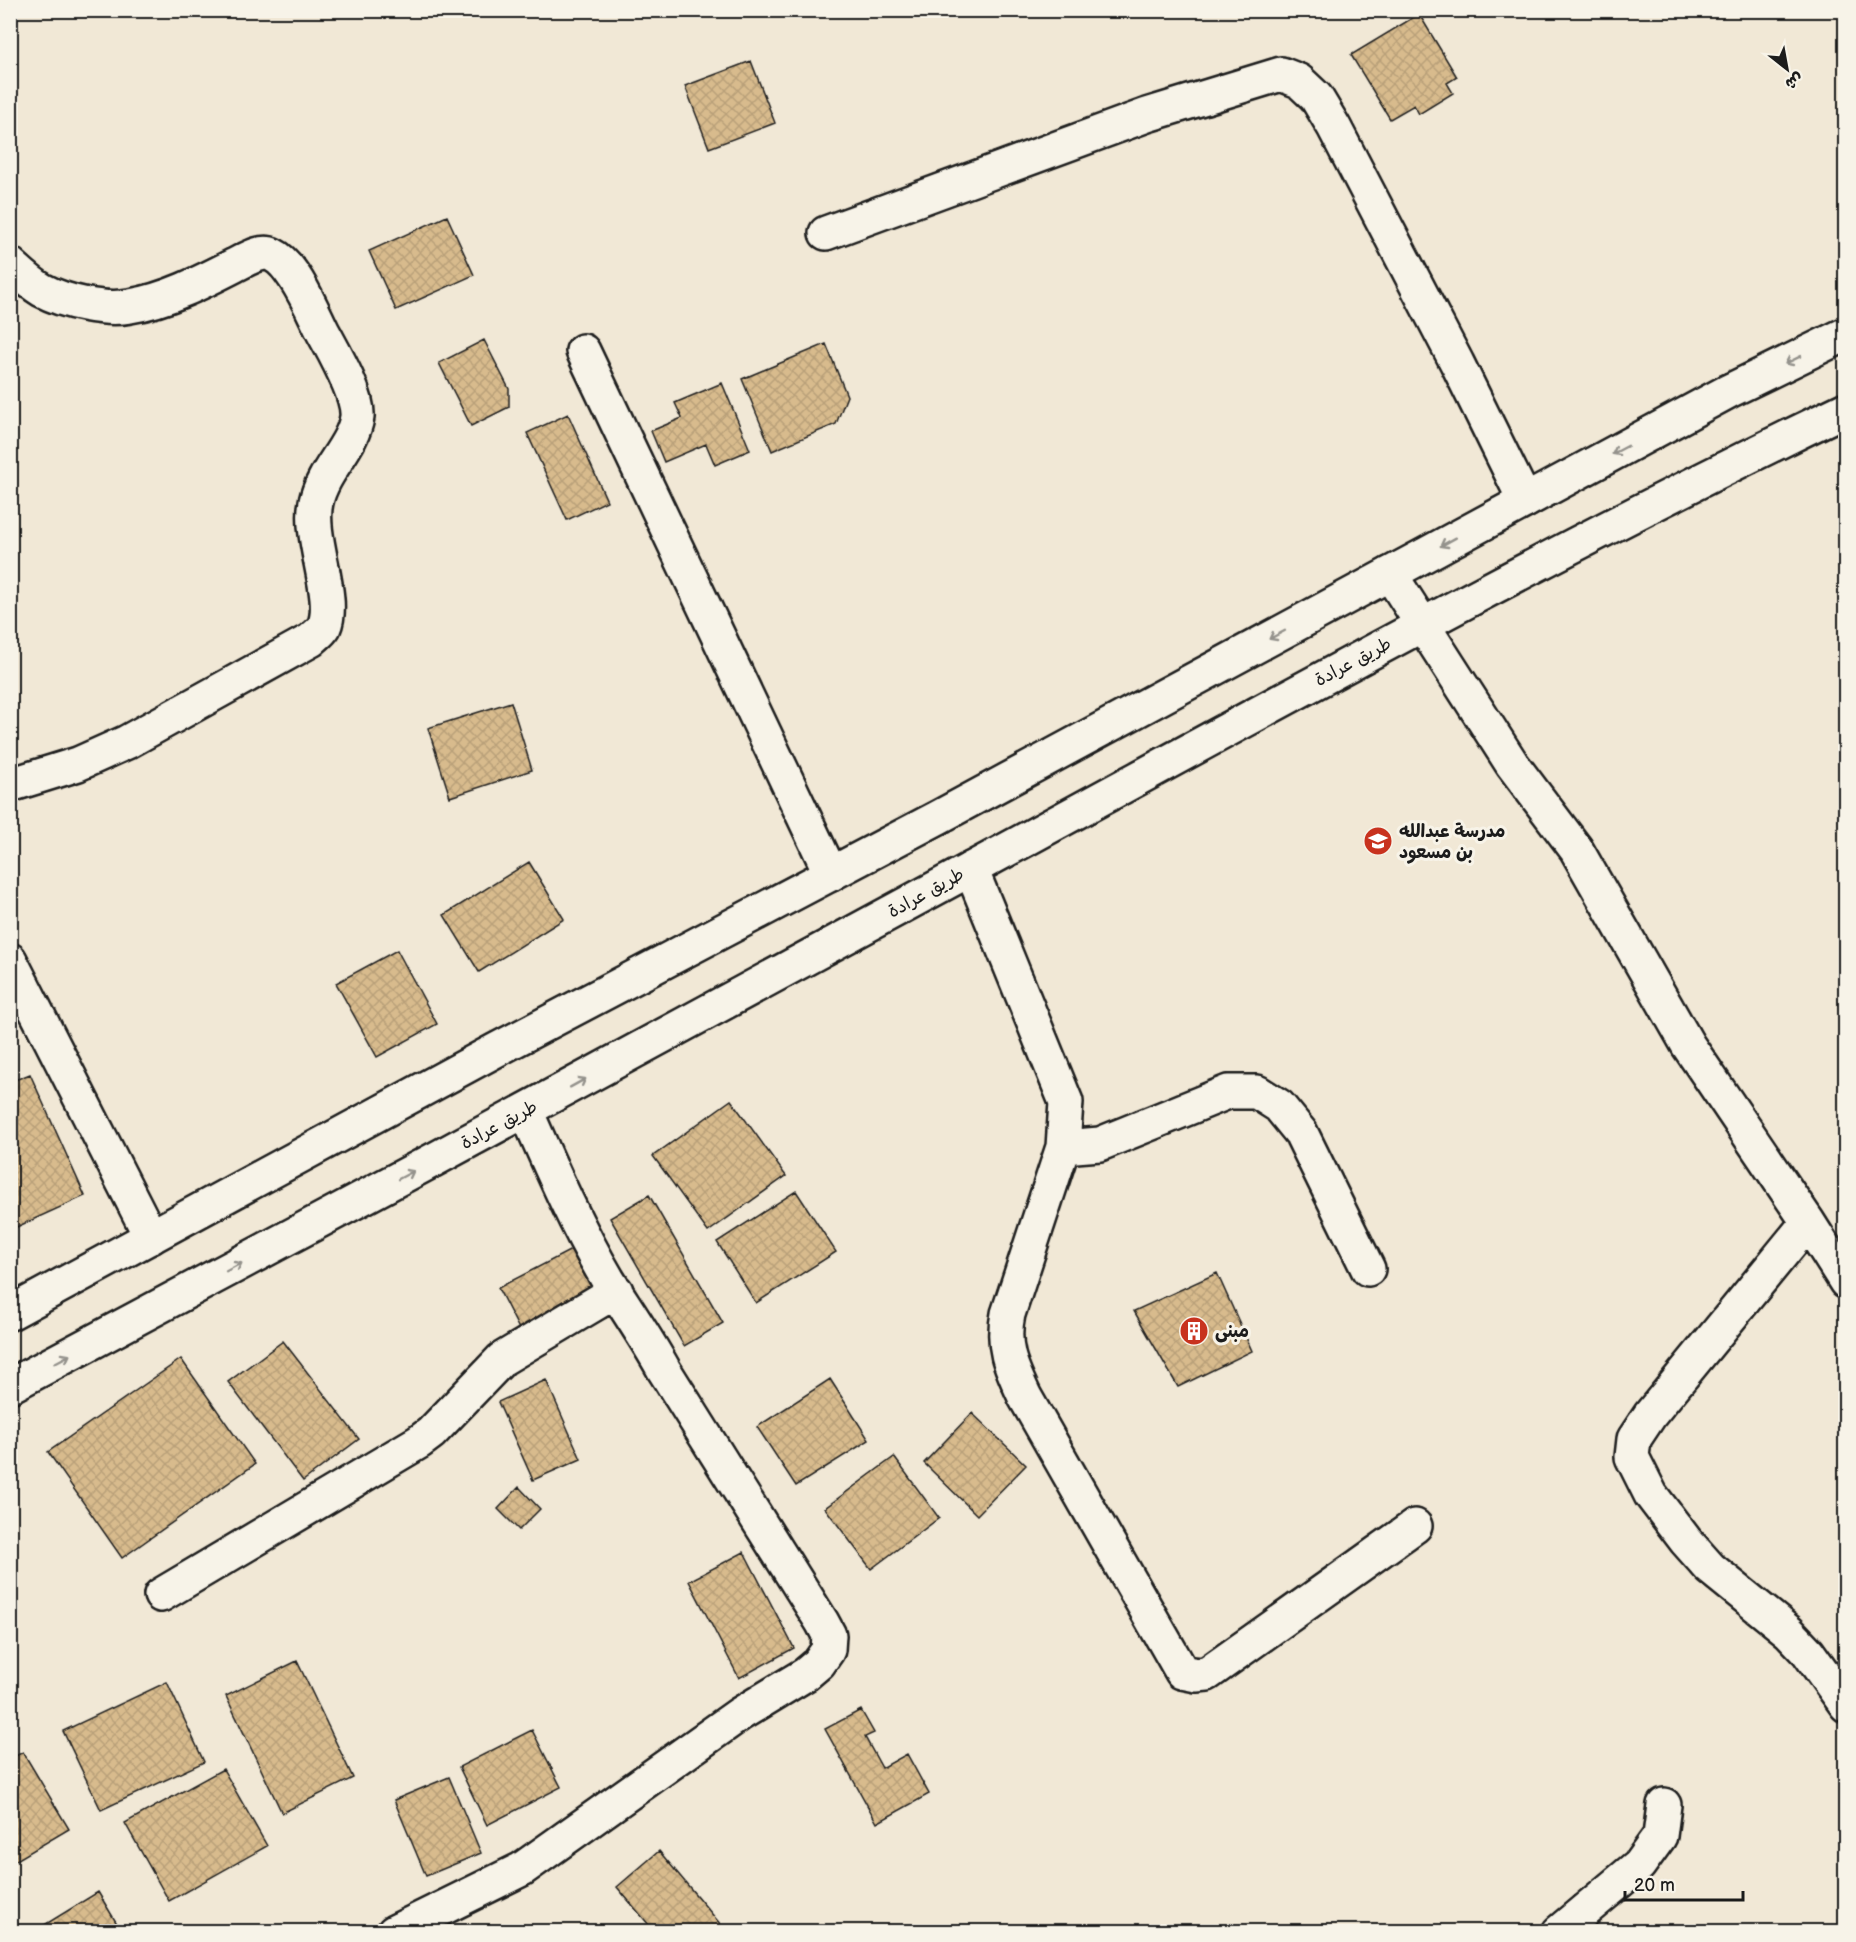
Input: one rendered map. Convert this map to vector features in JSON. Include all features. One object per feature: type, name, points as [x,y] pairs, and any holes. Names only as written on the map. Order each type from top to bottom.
[{"type":"street","points":[[826,233],[1147,115],[1281,74],[1299,81],[1316,97],[1334,127],[1457,363],[1525,501]]},
{"type":"street","points":[[10,264],[42,290],[73,302],[127,307],[186,289],[259,254],[273,255],[294,274],[341,366],[355,400],[357,415],[354,432],[318,490],[313,513],[326,597],[327,614],[323,628],[311,640],[127,742],[78,764],[10,785]]},
{"type":"street","points":[[10,1313],[496,1050],[831,874],[1729,391],[1845,334]]},
{"type":"street","points":[[583,351],[831,874]]},
{"type":"street","name":"طريق عرادة","points":[[10,1386],[526,1111],[1421,625],[1666,497],[1845,409]]},
{"type":"street","points":[[1390,574],[1512,764],[1576,849],[1688,1045],[1808,1222],[1845,1282]]},
{"type":"street","points":[[971,869],[1066,1102],[1063,1147],[1008,1314],[1004,1332],[1007,1352],[1025,1397],[1182,1672],[1207,1674],[1415,1526]]},
{"type":"street","points":[[10,960],[151,1237]]},
{"type":"street","points":[[1063,1147],[1100,1144],[1228,1092],[1257,1092],[1279,1106],[1301,1133],[1368,1269]]},
{"type":"street","points":[[394,1932],[522,1869],[740,1714],[806,1674],[819,1663],[828,1650],[829,1635],[822,1622],[616,1291],[579,1226],[526,1111]]},
{"type":"street","points":[[1808,1222],[1650,1415],[1634,1439],[1632,1457],[1651,1496],[1686,1541],[1710,1568],[1808,1652],[1845,1705]]},
{"type":"street","points":[[161,1595],[418,1442],[431,1433],[502,1359],[616,1291]]},
{"type":"street","points":[[1559,1932],[1639,1865],[1660,1836],[1664,1805]]},
{"type":"building","points":[[1419,14],[1457,77],[1447,83],[1453,93],[1419,114],[1414,105],[1390,119],[1351,55]]},
{"type":"building","points":[[751,61],[775,123],[709,148],[685,86]]},
{"type":"building","points":[[447,216],[474,275],[396,310],[369,251]]},
{"type":"building","points":[[484,340],[509,389],[509,407],[471,426],[439,363]]},
{"type":"building","points":[[826,344],[847,396],[836,424],[772,451],[742,379]]},
{"type":"building","points":[[722,383],[750,450],[715,465],[706,444],[664,462],[651,431],[682,418],[675,403]]},
{"type":"building","points":[[568,414],[607,501],[567,520],[527,433]]},
{"type":"building","points":[[511,702],[532,770],[450,797],[428,728]]},
{"type":"building","points":[[529,862],[564,919],[479,972],[444,915]]},
{"type":"building","points":[[397,950],[437,1024],[377,1057],[336,983]]},
{"type":"building","points":[[30,1074],[85,1196],[10,1230],[10,1082]]},
{"type":"building","points":[[731,1100],[786,1176],[708,1232],[653,1156]]},
{"type":"building","points":[[796,1191],[836,1252],[756,1303],[717,1242]]},
{"type":"building","points":[[649,1195],[723,1323],[684,1346],[610,1218]]},
{"type":"building","points":[[573,1249],[608,1317],[533,1356],[498,1288]]},
{"type":"building","name":"مبنى","points":[[1217,1273],[1252,1351],[1178,1387],[1134,1311]]},
{"type":"building","points":[[283,1341],[359,1439],[303,1481],[228,1382]]},
{"type":"building","points":[[181,1359],[255,1464],[122,1558],[48,1452]]},
{"type":"building","points":[[830,1379],[869,1440],[796,1486],[757,1427]]},
{"type":"building","points":[[546,1380],[581,1459],[533,1480],[498,1402]]},
{"type":"building","points":[[972,1413],[1026,1465],[977,1515],[924,1463]]},
{"type":"building","points":[[894,1457],[939,1518],[871,1569],[825,1508]]},
{"type":"building","points":[[519,1487],[540,1509],[519,1530],[498,1509]]},
{"type":"building","points":[[744,1552],[794,1648],[739,1678],[689,1581]]},
{"type":"building","points":[[297,1661],[353,1778],[282,1813],[226,1696]]},
{"type":"building","points":[[167,1682],[204,1762],[101,1810],[63,1731]]},
{"type":"building","points":[[861,1710],[874,1733],[865,1737],[882,1768],[907,1754],[929,1794],[877,1823],[825,1729]]},
{"type":"building","points":[[532,1730],[561,1787],[487,1825],[459,1767]]},
{"type":"building","points":[[23,1752],[69,1829],[10,1864],[10,1759]]},
{"type":"building","points":[[223,1769],[267,1846],[169,1901],[125,1823]]},
{"type":"building","points":[[449,1777],[481,1853],[426,1876],[394,1800]]},
{"type":"building","points":[[659,1851],[727,1932],[655,1932],[617,1887]]},
{"type":"building","points":[[98,1892],[122,1932],[33,1932]]},
{"type":"place","name":"مدرسة عبدالله بن مسعود","points":[[1378,841]]},
{"type":"place","name":"مبنى","points":[[1194,1331]]}]
